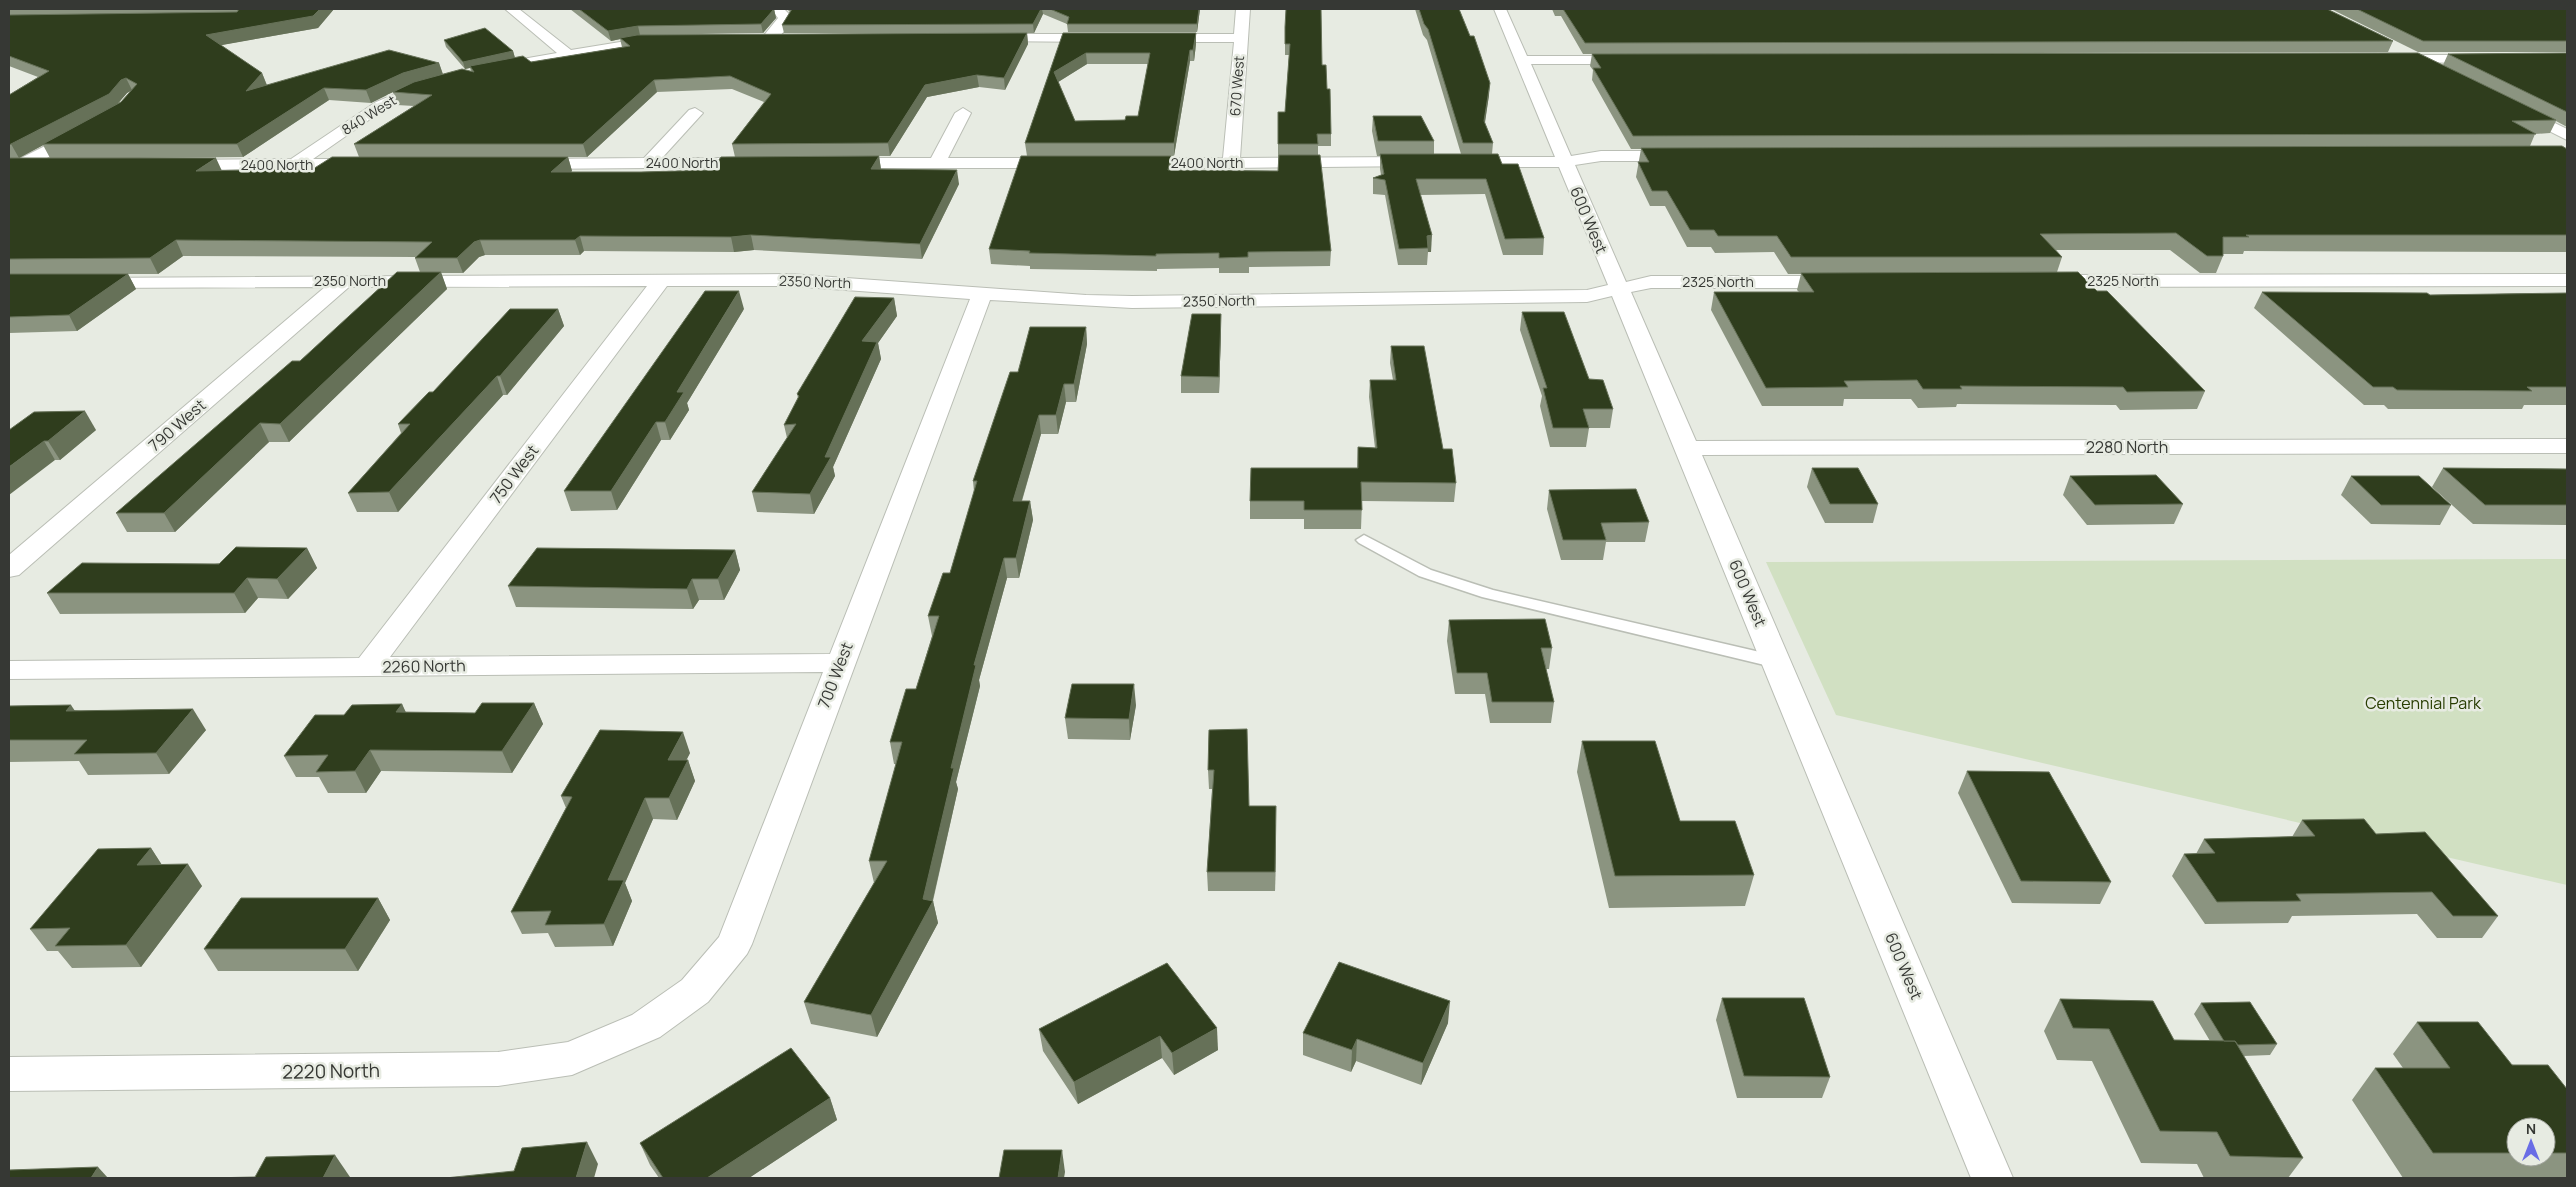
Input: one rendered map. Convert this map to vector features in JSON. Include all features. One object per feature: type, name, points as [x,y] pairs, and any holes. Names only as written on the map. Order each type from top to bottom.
[{"type":"street","points":[[511,9],[568,54]]},
{"type":"street","points":[[777,9],[786,16],[763,38],[788,38]]},
{"type":"street","name":"670 West","points":[[1232,163],[1243,9]]},
{"type":"street","name":"600 West","points":[[1500,9],[1520,60],[1687,448],[1992,1178]]},
{"type":"street","points":[[975,38],[1113,38]]},
{"type":"street","points":[[1142,38],[1241,38]]},
{"type":"street","points":[[478,71],[640,41],[672,39]]},
{"type":"street","points":[[2393,46],[2444,72]]},
{"type":"street","points":[[2378,59],[2497,59]]},
{"type":"street","points":[[1520,60],[1640,60]]},
{"type":"street","name":"840 West","points":[[294,165],[381,105],[413,90],[441,80]]},
{"type":"street","points":[[2506,104],[2567,136]]},
{"type":"street","points":[[648,164],[695,113]]},
{"type":"street","points":[[938,163],[963,113]]},
{"type":"street","points":[[15,165],[96,125]]},
{"type":"street","name":"2400 North","points":[[1114,163],[1565,162],[1601,156],[1691,156]]},
{"type":"street","name":"2400 North","points":[[520,164],[768,163]]},
{"type":"street","points":[[828,163],[1075,163]]},
{"type":"street","name":"2400 North","points":[[167,165],[372,164]]},
{"type":"street","points":[[15,165],[60,165]]},
{"type":"street","name":"2325 North","points":[[2029,282],[2567,280]]},
{"type":"street","name":"790 West","points":[[9,569],[344,281]]},
{"type":"street","name":"750 West","points":[[367,667],[661,281]]},
{"type":"street","name":"2350 North","points":[[78,282],[830,281],[982,294],[1132,302],[1587,296],[1619,289]]},
{"type":"street","name":"2325 North","points":[[1619,289],[1650,282],[1860,282]]},
{"type":"street","name":"700 West","points":[[646,1026],[695,991],[734,944],[982,294]]},
{"type":"street","name":"2280 North","points":[[1687,448],[2567,446]]},
{"type":"street","name":"2260 North","points":[[9,670],[840,663]]},
{"type":"street","name":"2220 North","points":[[9,1074],[498,1069],[572,1058],[646,1026]]},
{"type":"lane","points":[[1364,540],[1425,573],[1488,594],[1777,662]]},
{"type":"green space","name":"Centennial Park","points":[[2567,559],[2567,885],[1836,715],[1766,562]]},
{"type":"building","points":[[239,9],[320,9],[313,16],[206,35],[262,73],[246,91],[389,50],[439,63],[403,73],[366,90],[324,88],[237,144],[43,144],[121,102],[137,84],[126,78],[121,80],[109,94],[9,145],[9,95],[49,71],[9,56],[9,15],[237,12]]},
{"type":"building","points":[[579,9],[774,9],[761,24],[638,26],[608,31]]},
{"type":"building","points":[[792,9],[1041,9],[1033,24],[782,25]]},
{"type":"building","points":[[1050,9],[1199,9],[1197,24],[1067,24],[1069,17]]},
{"type":"building","points":[[1286,9],[1321,9],[1322,65],[1326,65],[1327,89],[1330,89],[1331,134],[1317,134],[1318,144],[1278,144],[1278,112],[1285,112],[1290,44],[1285,44]]},
{"type":"building","points":[[1419,9],[1459,9],[1470,36],[1474,36],[1490,83],[1484,121],[1493,143],[1463,143],[1428,29],[1424,24]]},
{"type":"building","points":[[1563,9],[2327,9],[2393,41],[1585,43]]},
{"type":"building","points":[[2357,9],[2567,9],[2567,41],[2423,41]]},
{"type":"building","points":[[485,28],[513,51],[463,62],[444,40]]},
{"type":"building","points":[[1027,33],[1004,78],[977,75],[925,85],[888,143],[732,144],[771,94],[730,76],[654,80],[583,144],[354,144],[432,95],[393,92],[414,82],[462,69],[474,72],[470,66],[523,56],[531,62],[630,46],[620,38],[637,35]]},
{"type":"building","points":[[1063,33],[1196,33],[1193,50],[1190,50],[1174,143],[1025,143]],"holes":[[[1086,53],[1150,53],[1138,116],[1126,116],[1125,120],[1075,121],[1054,72]]]},
{"type":"building","points":[[2418,53],[2556,120],[2512,121],[2536,134],[1633,136],[1593,68],[1601,68],[1592,54]]},
{"type":"building","points":[[2567,53],[2567,112],[2448,54]]},
{"type":"building","points":[[1373,116],[1421,116],[1434,141],[1378,141]]},
{"type":"building","points":[[2562,146],[2567,149],[2567,235],[2246,235],[2249,237],[2223,237],[2223,256],[2207,256],[2176,233],[2040,234],[2062,257],[1791,257],[1777,236],[1718,236],[1714,230],[1690,230],[1667,191],[1652,191],[1638,162],[1649,162],[1641,148]]},
{"type":"building","points":[[1380,154],[1498,154],[1502,164],[1518,164],[1544,238],[1505,239],[1486,179],[1416,179],[1432,235],[1427,236],[1428,248],[1399,249],[1385,180],[1373,178],[1384,174]]},
{"type":"building","points":[[1279,155],[1320,155],[1331,251],[1248,252],[1248,257],[1219,258],[1219,253],[1156,254],[1156,256],[1029,253],[1030,251],[989,249],[1021,156],[1171,156],[1168,170],[1278,171]]},
{"type":"building","points":[[879,156],[871,169],[957,170],[920,244],[751,235],[731,237],[580,236],[575,240],[480,240],[474,242],[457,258],[415,258],[432,242],[176,240],[150,258],[9,259],[9,158],[216,158],[196,171],[313,169],[332,157],[568,157],[551,172],[641,172],[711,170],[721,157]]},
{"type":"building","points":[[397,272],[441,272],[280,424],[260,423],[164,513],[116,513],[292,361],[300,361]]},
{"type":"building","points":[[2078,272],[2097,291],[2107,291],[2205,391],[2127,392],[2123,387],[1960,386],[1962,389],[1923,389],[1917,380],[1844,381],[1848,387],[1766,388],[1714,292],[1814,292],[1801,273]]},
{"type":"building","points":[[9,274],[128,274],[69,315],[9,317]]},
{"type":"building","points":[[705,291],[739,291],[677,392],[684,392],[665,422],[656,422],[611,491],[564,491]]},
{"type":"building","points":[[2262,292],[2427,293],[2430,295],[2567,293],[2567,387],[2527,387],[2532,391],[2397,390],[2393,387],[2373,387]]},
{"type":"building","points":[[855,297],[894,298],[862,341],[877,342],[825,457],[831,457],[810,494],[752,492],[796,424],[784,425],[799,396],[797,394]]},
{"type":"building","points":[[510,309],[558,309],[500,376],[497,376],[389,492],[348,493],[410,424],[398,424],[429,392],[433,392]]},
{"type":"building","points":[[1522,312],[1564,312],[1589,379],[1603,380],[1613,409],[1583,409],[1589,428],[1553,428],[1543,388],[1547,388]]},
{"type":"building","points":[[1192,314],[1221,314],[1219,377],[1181,376]]},
{"type":"building","points":[[1030,327],[1086,327],[1074,384],[1064,384],[1056,415],[1039,415],[1013,501],[1030,501],[1016,558],[1004,558],[974,665],[976,665],[951,768],[954,768],[923,899],[933,901],[871,1015],[804,1002],[887,861],[869,861],[902,742],[890,742],[906,689],[916,689],[939,616],[928,616],[943,573],[950,573],[977,481],[973,481],[1010,372],[1018,372]]},
{"type":"building","points":[[1391,346],[1424,346],[1443,449],[1452,449],[1456,483],[1361,482],[1362,510],[1304,510],[1304,501],[1250,501],[1251,468],[1358,468],[1358,447],[1377,448],[1370,380],[1396,380]]},
{"type":"building","points":[[85,411],[48,441],[44,441],[9,467],[9,430],[34,412]]},
{"type":"building","points":[[1812,468],[1858,468],[1878,504],[1830,504]]},
{"type":"building","points":[[2443,468],[2567,469],[2567,505],[2485,505]]},
{"type":"building","points":[[2156,475],[2183,504],[2095,505],[2070,476]]},
{"type":"building","points":[[2351,476],[2419,476],[2451,505],[2381,505]]},
{"type":"building","points":[[1636,489],[1649,522],[1601,523],[1606,540],[1563,540],[1549,490]]},
{"type":"building","points":[[236,547],[307,548],[277,579],[247,578],[234,593],[47,593],[82,563],[219,564]]},
{"type":"building","points":[[537,548],[735,550],[718,579],[692,579],[687,589],[508,586]]},
{"type":"building","points":[[1545,619],[1552,648],[1541,648],[1554,702],[1492,702],[1487,673],[1457,673],[1449,620]]},
{"type":"building","points":[[1072,684],[1134,684],[1129,719],[1065,718]]},
{"type":"building","points":[[482,703],[534,703],[502,751],[370,750],[355,771],[316,772],[328,755],[284,756],[315,715],[344,715],[352,705],[402,704],[396,712],[475,713]]},
{"type":"building","points":[[71,705],[66,711],[193,709],[156,753],[74,754],[87,740],[9,740],[9,706]]},
{"type":"building","points":[[1247,729],[1249,806],[1276,806],[1275,872],[1207,872],[1214,770],[1208,770],[1209,730]]},
{"type":"building","points":[[600,730],[683,732],[668,760],[688,760],[669,798],[645,798],[608,880],[624,880],[604,924],[545,925],[551,911],[511,912],[572,797],[561,796]]},
{"type":"building","points":[[1582,741],[1655,741],[1680,821],[1735,821],[1754,875],[1615,876]]},
{"type":"building","points":[[1967,771],[2049,772],[2111,882],[2021,881]]},
{"type":"building","points":[[2364,819],[2376,834],[2425,832],[2498,916],[2453,916],[2432,892],[2296,894],[2301,901],[2217,902],[2184,854],[2215,853],[2204,839],[2315,836],[2302,820]]},
{"type":"building","points":[[151,848],[137,865],[188,864],[126,945],[55,946],[70,928],[30,929],[98,849]]},
{"type":"building","points":[[241,898],[378,898],[345,949],[204,949]]},
{"type":"building","points":[[1339,962],[1450,1001],[1423,1063],[1357,1039],[1352,1050],[1303,1033]]},
{"type":"building","points":[[1167,963],[1217,1028],[1172,1053],[1160,1036],[1074,1082],[1039,1029]]},
{"type":"building","points":[[1722,998],[1804,998],[1830,1077],[1744,1076]]},
{"type":"building","points":[[2060,999],[2153,1001],[2174,1040],[2235,1041],[2303,1158],[2230,1156],[2217,1132],[2160,1131],[2109,1029],[2073,1028]]},
{"type":"building","points":[[2250,1002],[2277,1044],[2238,1045],[2235,1041],[2224,1041],[2201,1003]]},
{"type":"building","points":[[2417,1022],[2478,1022],[2512,1065],[2548,1065],[2567,1089],[2567,1153],[2556,1153],[2556,1117],[2506,1117],[2506,1153],[2433,1153],[2375,1068],[2450,1068]]},
{"type":"building","points":[[791,1048],[830,1098],[707,1178],[663,1178],[640,1143]]},
{"type":"building","points":[[587,1142],[576,1178],[445,1178],[514,1171],[522,1148]]},
{"type":"building","points":[[1004,1150],[1062,1150],[1058,1178],[999,1178]]},
{"type":"building","points":[[335,1155],[323,1178],[207,1178],[255,1177],[266,1157]]},
{"type":"building","points":[[98,1167],[91,1178],[9,1178],[9,1170]]}]
